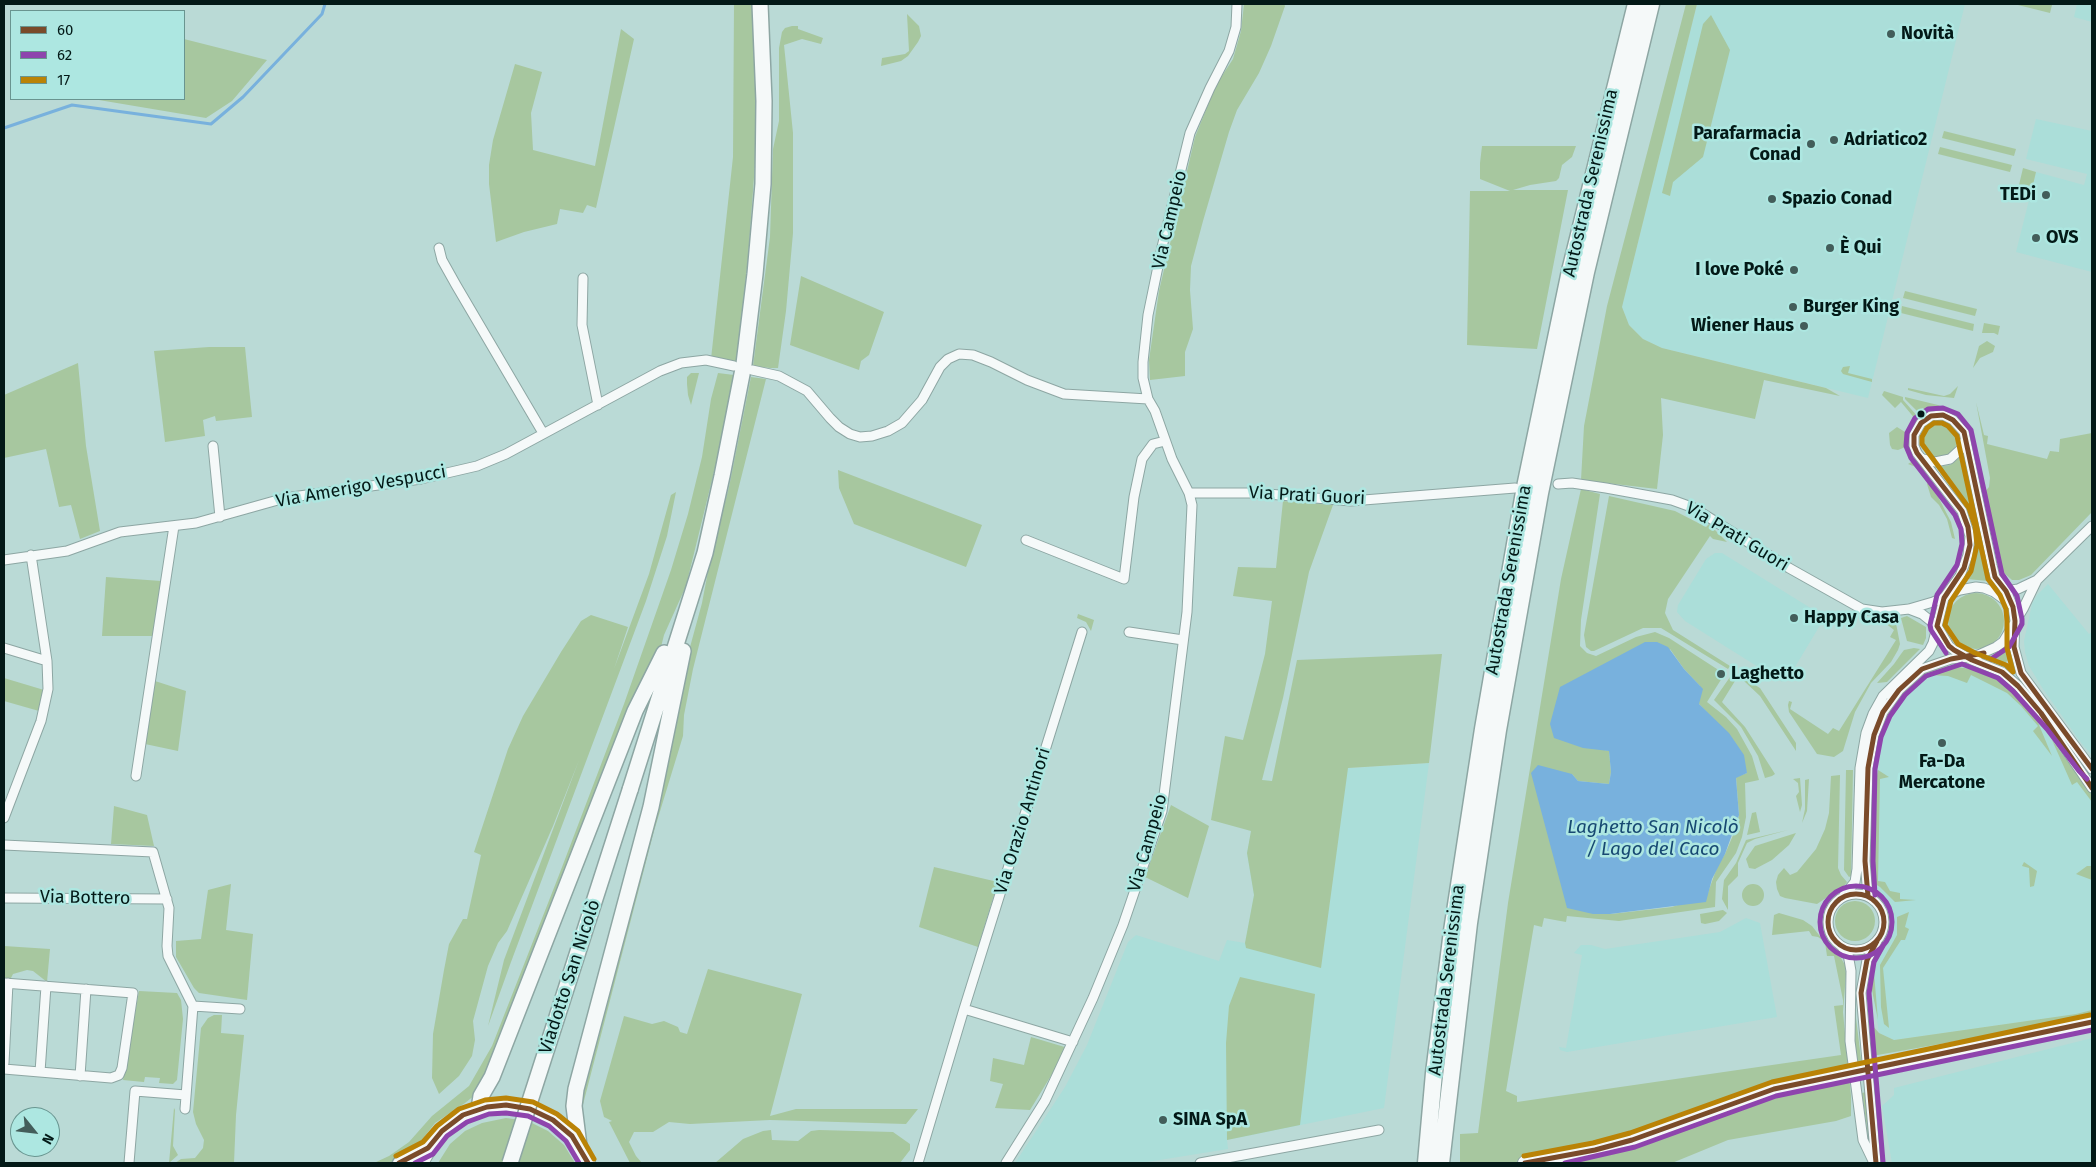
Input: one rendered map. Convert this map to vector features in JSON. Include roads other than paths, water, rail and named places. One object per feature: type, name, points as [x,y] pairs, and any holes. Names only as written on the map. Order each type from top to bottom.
[{"type":"highway","name":"Viadotto San Nicolò","points":[[510,1163],[705,553],[722,476],[744,364],[763,184],[764,101],[760,4]]},
{"type":"highway","name":"Autostrada Serenissima","points":[[1426,1163],[1434,1073],[1452,931],[1483,729],[1524,492],[1570,271],[1636,4]]},
{"type":"highway","name":"Autostrada Serenissima","points":[[1441,1163],[1469,922],[1495,749],[1540,493],[1586,272],[1651,4]]},
{"type":"highway","points":[[479,1109],[481,1096],[492,1077],[635,711],[661,663],[672,632],[687,610]]},
{"type":"highway","points":[[579,1146],[574,1106],[576,1089],[661,761],[688,633],[687,610]]},
{"type":"highway","points":[[1449,1163],[1454,1111],[1450,1078]]},
{"type":"main road","points":[[1525,1163],[1595,1150],[1686,1122],[1720,1107],[1774,1089],[2092,1023]]},
{"type":"main road","points":[[421,1163],[436,1137],[453,1122],[479,1109],[506,1105],[535,1111],[558,1124],[579,1146],[588,1163]]},
{"type":"main road","points":[[398,1163],[428,1148]]},
{"type":"street","name":"Via Campeio","points":[[1006,1163],[1045,1101],[1073,1042],[1123,925],[1162,811],[1187,612],[1192,505],[1189,493],[1178,474],[1155,411],[1148,398],[1143,378],[1143,362],[1148,314],[1162,247],[1190,133],[1201,106],[1229,51],[1236,27],[1237,4]]},
{"type":"street","points":[[439,248],[442,260],[456,285],[543,433]]},
{"type":"street","points":[[583,278],[582,325],[598,405]]},
{"type":"street","points":[[752,370],[779,376],[807,391],[839,427],[850,434],[860,437],[872,436],[888,431],[902,423],[922,400],[948,358],[958,354],[973,355],[1044,388],[1064,394],[1148,398]]},
{"type":"street","name":"Via Amerigo Vespucci","points":[[4,560],[67,551],[120,532],[174,526],[220,517],[285,498],[411,480],[477,466],[506,454],[660,372],[681,363],[706,360],[734,366]]},
{"type":"street","points":[[1875,1163],[1863,1140],[1850,1041],[1852,970],[1848,954],[1830,934],[1827,917],[1834,903],[1855,882],[1860,768],[1866,733],[1873,714],[1884,696],[1929,651],[1933,644],[1944,598],[1964,568],[1970,545],[1962,511],[1924,459],[1917,453],[1914,446],[1914,434],[1922,423],[1931,416],[1943,415],[1953,420],[1964,432],[1992,565],[1996,577],[2006,591],[2013,607],[2016,622],[2014,646],[2021,673],[2092,769]]},
{"type":"street","points":[[1924,459],[1935,462],[1950,460],[1962,448],[1965,440]]},
{"type":"street","points":[[1026,540],[1124,579],[1134,497],[1142,459],[1153,444],[1165,441]]},
{"type":"street","points":[[213,446],[220,517]]},
{"type":"street","name":"Via Prati Guori","points":[[1558,484],[1572,482],[1672,500],[1694,508],[1788,568],[1862,609],[1882,612],[1909,609],[1944,598]]},
{"type":"street","name":"Via Prati Guori","points":[[1189,493],[1256,493],[1350,502],[1515,488]]},
{"type":"street","points":[[136,776],[174,526]]},
{"type":"street","points":[[1868,896],[1865,861],[1868,768],[1874,735],[1882,712],[1899,690],[1922,669],[1963,656],[1976,656],[1996,648],[2016,622],[2037,580],[2092,526]]},
{"type":"street","points":[[4,818],[42,721],[48,689],[47,661],[31,555]]},
{"type":"street","points":[[2006,591],[2018,589],[2037,580]]},
{"type":"street","points":[[1944,598],[1968,588],[1984,588],[1994,592],[2013,607]]},
{"type":"street","points":[[1909,609],[1922,614],[1937,626],[1949,646],[1963,656],[2002,672],[2018,686],[2041,713],[2092,788]]},
{"type":"street","name":"Via Orazio Antinori","points":[[918,1163],[1082,632]]},
{"type":"street","points":[[1129,632],[1183,640]]},
{"type":"street","points":[[4,648],[47,661]]},
{"type":"street","points":[[2041,713],[2053,724],[2085,767],[2092,773]]},
{"type":"street","points":[[2079,753],[2092,761]]},
{"type":"street","points":[[4,845],[153,852],[169,908],[168,956],[192,1006],[184,1110]]},
{"type":"street","points":[[1842,947],[1860,950],[1869,947],[1882,934],[1884,918],[1878,904],[1868,896],[1860,893],[1844,895]]},
{"type":"street","name":"Via Bottero","points":[[4,898],[167,899]]},
{"type":"street","points":[[1875,1163],[1861,993],[1867,960],[1876,941]]},
{"type":"street","points":[[4,1063],[6,983],[133,993],[122,1068],[119,1075],[111,1078],[4,1069]]},
{"type":"street","points":[[40,1072],[46,986]]},
{"type":"street","points":[[80,1076],[86,989]]},
{"type":"street","points":[[192,1006],[240,1009]]},
{"type":"street","points":[[964,1009],[1073,1042]]},
{"type":"street","points":[[129,1163],[135,1091],[186,1095]]},
{"type":"street","points":[[1200,1163],[1379,1130]]},
{"type":"water","name":"Laghetto San Nicolò / Lago del Caco","points":[[1645,642],[1657,642],[1668,647],[1684,669],[1703,689],[1699,704],[1729,733],[1744,755],[1747,773],[1736,778],[1739,815],[1725,854],[1712,879],[1706,902],[1610,914],[1593,914],[1567,908],[1531,773],[1538,765],[1572,774],[1578,781],[1609,784],[1611,772],[1609,751],[1583,748],[1554,738],[1550,724],[1560,687]]},
{"type":"waterway","points":[[4,128],[72,105],[211,124],[243,97],[322,14],[325,4]]},
{"type":"place","name":"Novità","points":[[1891,34]]},
{"type":"place","name":"Adriatico2","points":[[1834,140]]},
{"type":"place","name":"Parafarmacia Conad","points":[[1811,144]]},
{"type":"place","name":"TEDi","points":[[2046,195]]},
{"type":"place","name":"Spazio Conad","points":[[1772,199]]},
{"type":"place","name":"OVS","points":[[2036,238]]},
{"type":"place","name":"È Qui","points":[[1830,248]]},
{"type":"place","name":"I love Poké","points":[[1794,270]]},
{"type":"place","name":"Burger King","points":[[1793,307]]},
{"type":"place","name":"Wiener Haus","points":[[1804,326]]},
{"type":"place","name":"Happy Casa","points":[[1794,618]]},
{"type":"place","name":"Laghetto","points":[[1721,674]]},
{"type":"place","name":"Fa-Da Mercatone","points":[[1942,743]]},
{"type":"place","name":"SINA SpA","points":[[1163,1120]]}]
